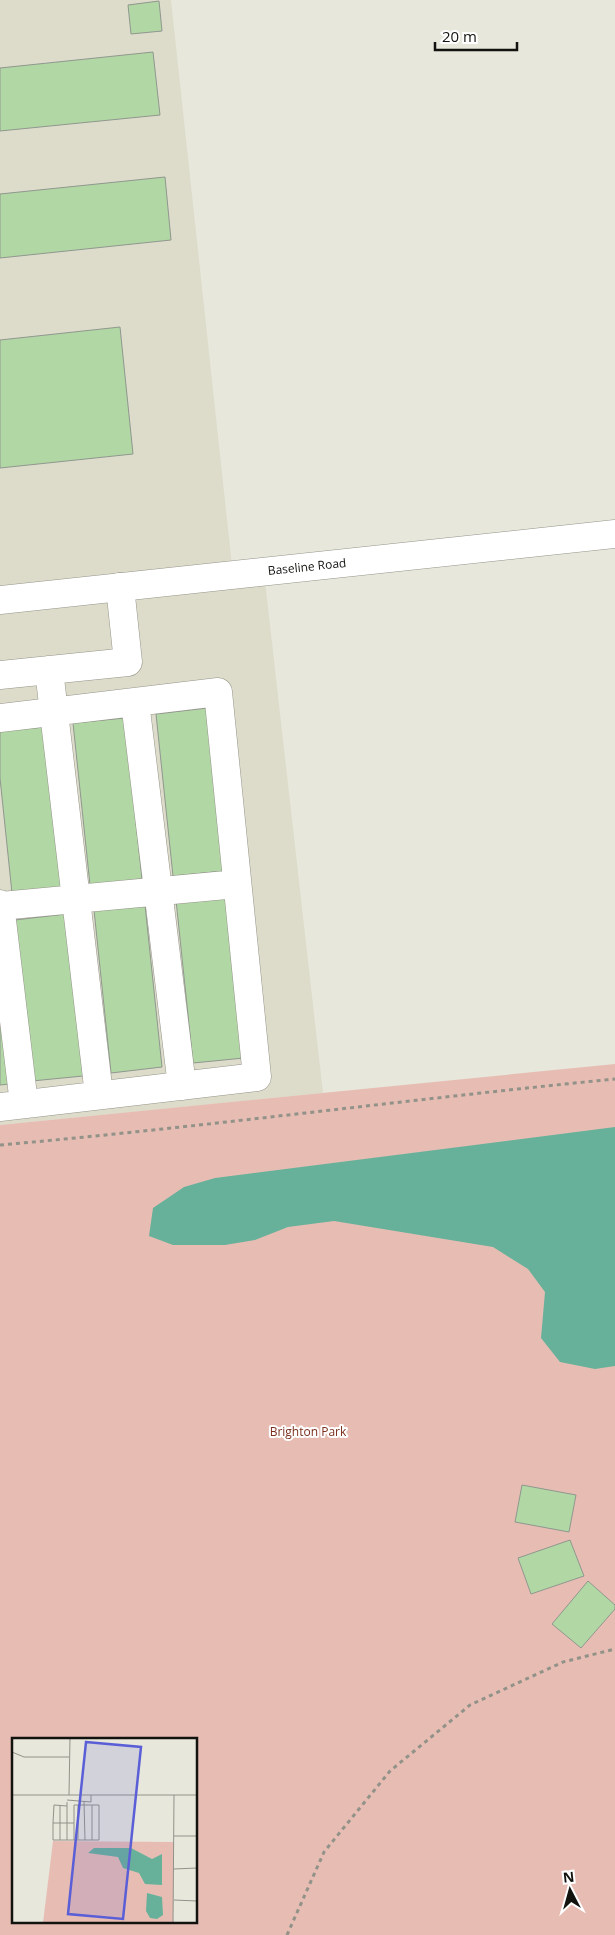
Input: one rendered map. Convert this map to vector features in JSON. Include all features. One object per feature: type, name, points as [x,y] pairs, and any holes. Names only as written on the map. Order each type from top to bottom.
[{"type":"main road","name":"Baseline Road","points":[[0,600],[615,534]]},
{"type":"main road","points":[[0,675],[128,662],[120,588]]},
{"type":"main road","points":[[49,670],[99,1095]]},
{"type":"main road","points":[[0,718],[218,692],[257,1077],[12,1106],[0,905],[77,900],[237,884]]},
{"type":"main road","points":[[134,702],[182,1086]]},
{"type":"path","points":[[0,1145],[127,1134],[465,1094],[615,1079]]},
{"type":"path","points":[[287,1935],[324,1852],[390,1771],[470,1705],[562,1662],[615,1649]]},
{"type":"shaded area","points":[[0,0],[171,0],[233,575],[264,572],[323,1093],[0,1125]]},
{"type":"shaded area","points":[[615,1127],[615,1366],[595,1369],[560,1362],[541,1338],[545,1292],[528,1269],[493,1247],[334,1221],[288,1227],[255,1240],[225,1245],[173,1245],[149,1236],[153,1208],[184,1187],[215,1178]]},
{"type":"green space","name":"Brighton Park","points":[[615,1064],[615,1935],[0,1935],[0,1125]]},
{"type":"building","points":[[159,1],[162,31],[131,34],[128,5]]},
{"type":"building","points":[[153,52],[160,115],[0,131],[0,68]]},
{"type":"building","points":[[165,177],[171,240],[0,258],[0,194]]},
{"type":"building","points":[[120,327],[133,454],[0,468],[0,340]]},
{"type":"building","points":[[207,708],[224,871],[173,876],[156,714]]},
{"type":"building","points":[[125,718],[142,879],[90,885],[73,723]]},
{"type":"building","points":[[45,727],[62,888],[12,893],[0,778],[0,731]]},
{"type":"building","points":[[227,895],[244,1058],[193,1063],[176,900]]},
{"type":"building","points":[[145,905],[162,1067],[111,1073],[94,910]]},
{"type":"building","points":[[66,914],[83,1076],[32,1081],[15,920]]},
{"type":"building","points":[[0,995],[10,1084],[0,1085]]},
{"type":"building","points":[[522,1485],[576,1495],[569,1532],[515,1522]]},
{"type":"building","points":[[570,1540],[584,1576],[531,1594],[518,1558]]},
{"type":"building","points":[[588,1581],[615,1605],[615,1609],[581,1648],[552,1624]]}]
